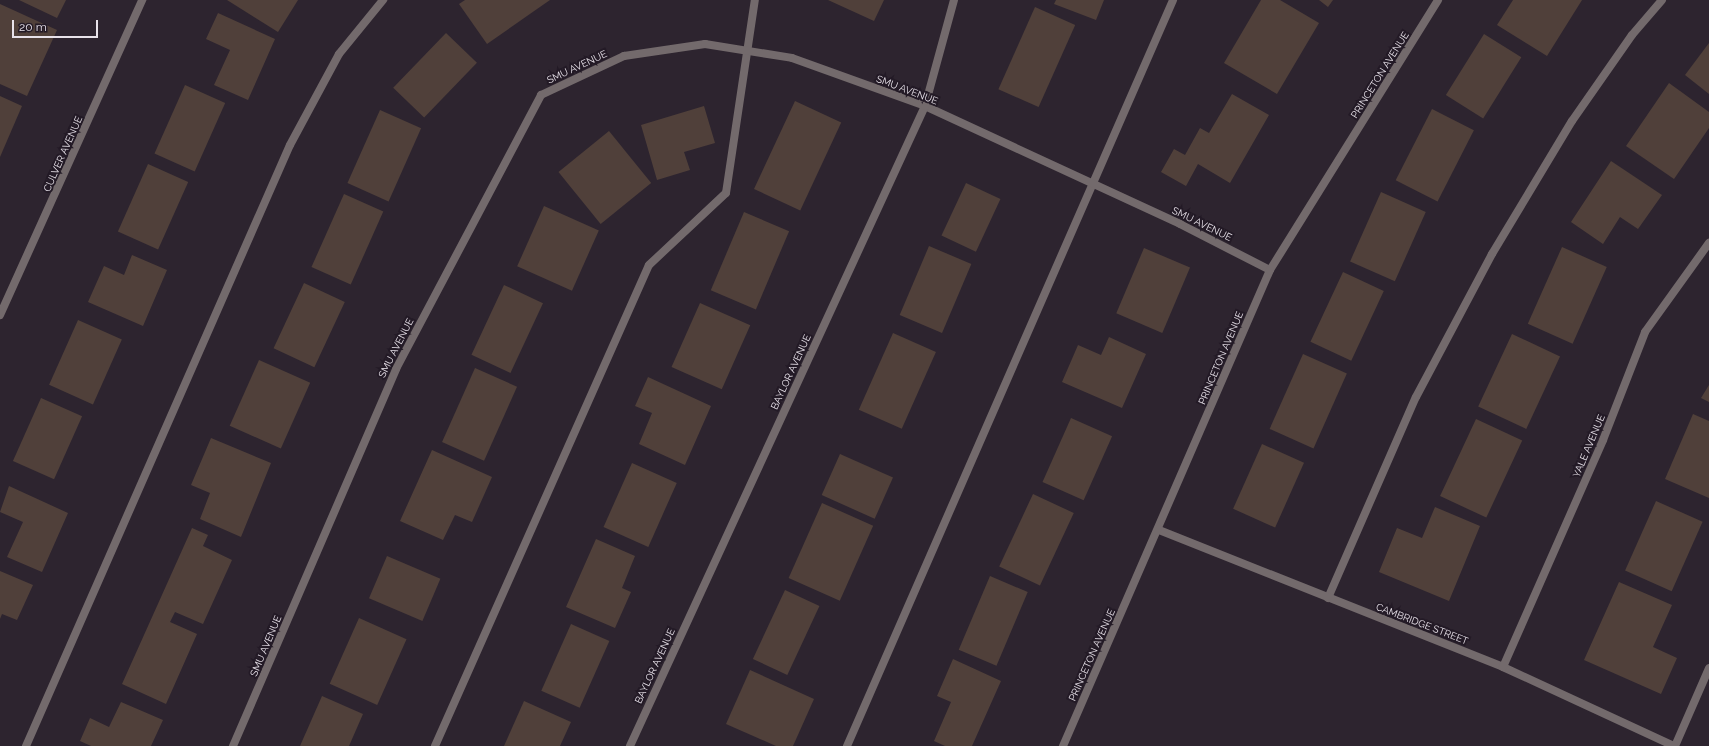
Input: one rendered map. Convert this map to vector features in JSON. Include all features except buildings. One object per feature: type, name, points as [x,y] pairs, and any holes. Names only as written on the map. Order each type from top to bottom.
[{"type":"street","name":"CULVER AVENUE","points":[[0,315],[142,0]]},
{"type":"street","points":[[26,746],[290,145],[339,54],[384,0]]},
{"type":"street","points":[[434,746],[649,265],[726,193],[755,0]]},
{"type":"street","name":"BAYLOR AVENUE","points":[[630,746],[925,106],[954,0]]},
{"type":"street","points":[[847,746],[1174,0]]},
{"type":"street","name":"PRINCETON AVENUE","points":[[1063,746],[1159,530],[1270,270],[1438,0]]},
{"type":"street","points":[[1328,598],[1416,397],[1492,254],[1572,121],[1632,35],[1662,0]]},
{"type":"street","name":"SMU AVENUE","points":[[233,746],[396,369],[541,95],[624,56],[705,44],[792,58],[925,106],[1093,184],[1270,270]]},
{"type":"street","name":"YALE AVENUE","points":[[1503,667],[1603,440],[1645,332],[1709,243]]},
{"type":"street","name":"CAMBRIDGE STREET","points":[[1159,530],[1503,667],[1674,746]]},
{"type":"street","points":[[1674,746],[1709,668]]}]
